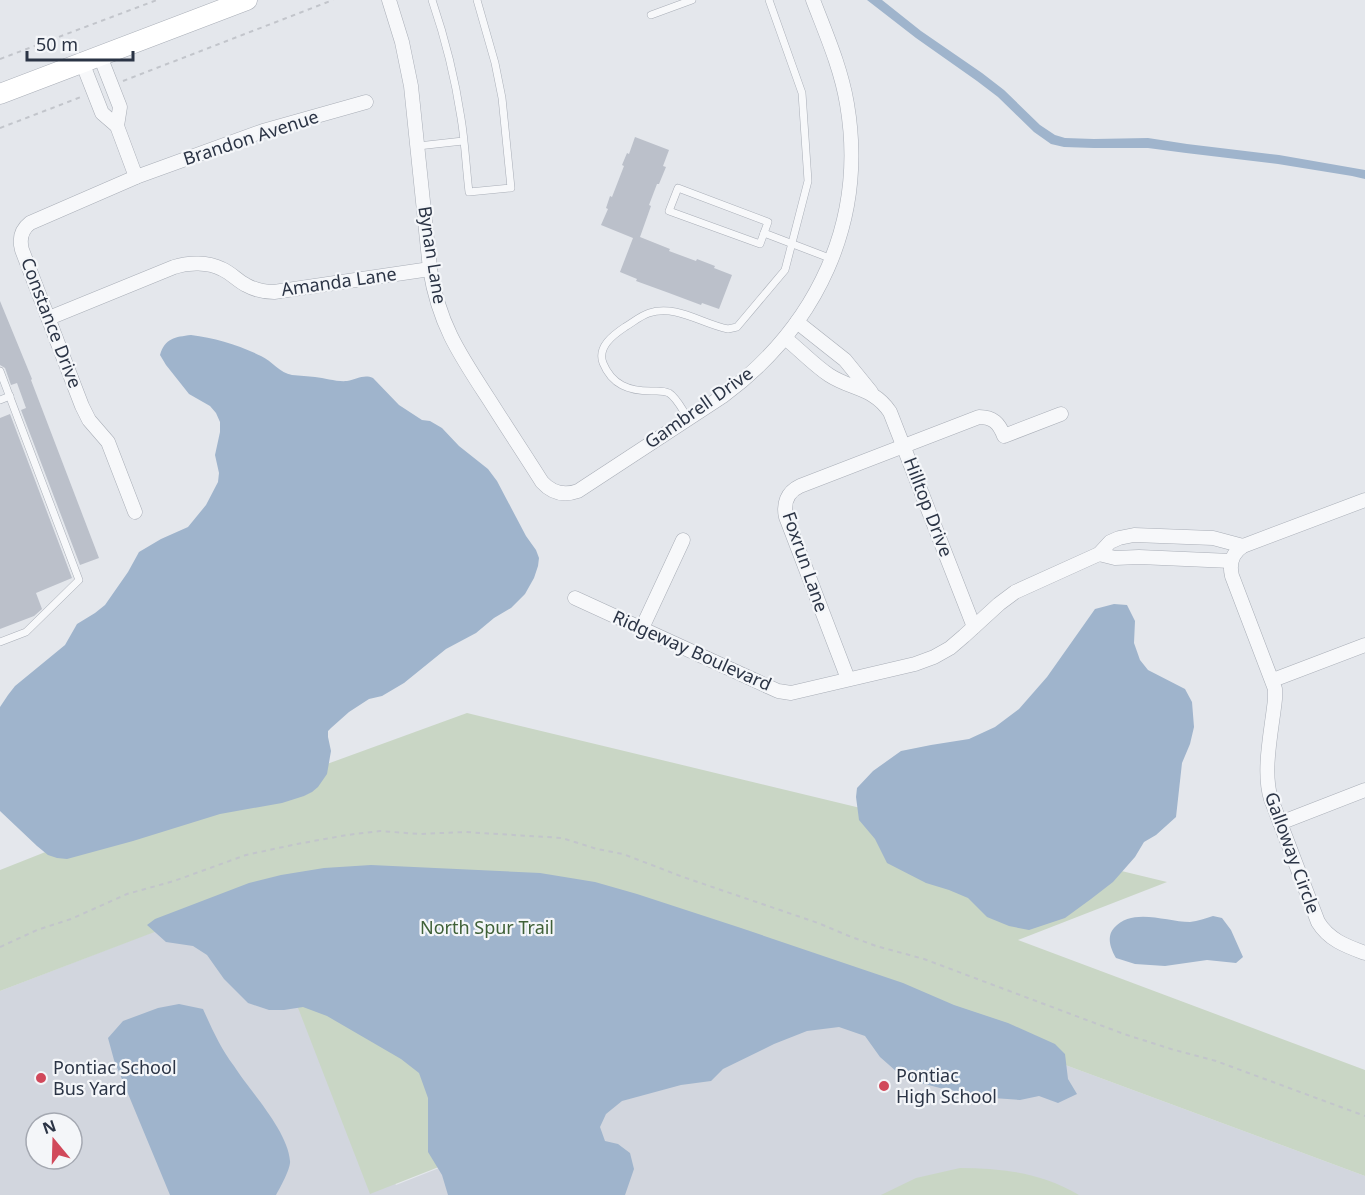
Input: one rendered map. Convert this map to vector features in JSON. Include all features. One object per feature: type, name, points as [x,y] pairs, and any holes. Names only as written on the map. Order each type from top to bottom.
[{"type":"main road","points":[[0,94],[247,0]]},
{"type":"street","name":"Bynan Lane","points":[[389,0],[409,71],[430,269],[438,306],[453,343],[542,482],[550,489],[560,493],[578,491]]},
{"type":"street","name":"Gambrell Drive","points":[[578,491],[723,396],[749,375],[785,338],[819,288],[842,228],[851,167],[851,133],[840,74],[813,0]]},
{"type":"street","points":[[92,59],[112,85],[120,107],[117,126]]},
{"type":"street","points":[[92,59],[94,92],[102,113],[117,126],[136,177]]},
{"type":"street","name":"Brandon Avenue","points":[[136,177],[263,131],[366,102]]},
{"type":"street","name":"Constance Drive","points":[[135,512],[108,442],[89,420],[82,406],[21,246],[21,238],[30,223],[136,177]]},
{"type":"street","name":"Amanda Lane","points":[[49,318],[174,267],[188,264],[215,266],[246,286],[274,292],[430,269]]},
{"type":"street","name":"Hilltop Drive","points":[[797,322],[845,360],[890,411],[974,627]]},
{"type":"street","name":"Hilltop Drive","points":[[785,338],[826,373],[872,393]]},
{"type":"street","points":[[904,446],[979,417],[992,419],[1004,436],[1061,414]]},
{"type":"street","name":"Foxrun Lane","points":[[848,679],[786,517],[785,503],[788,495],[795,488],[904,446]]},
{"type":"street","points":[[1099,554],[1115,558],[1232,561],[1236,552],[1243,546],[1365,500]]},
{"type":"street","name":"Ridgeway Boulevard","points":[[576,598],[782,692],[795,693],[928,659],[950,648],[1014,592],[1099,554],[1110,542],[1119,538],[1128,536],[1213,538],[1243,546]]},
{"type":"street","points":[[642,628],[682,540]]},
{"type":"street","name":"Galloway Circle","points":[[1232,561],[1232,576],[1275,689],[1267,779],[1271,799],[1320,926],[1338,942],[1365,954]]},
{"type":"street","points":[[1272,680],[1365,645]]},
{"type":"street","points":[[1280,823],[1365,790]]},
{"type":"lane","points":[[432,0],[454,78],[462,120],[469,192],[512,188],[502,98],[493,55],[477,0]]},
{"type":"lane","points":[[651,15],[692,0]]},
{"type":"lane","points":[[688,418],[669,393],[634,390],[616,383],[603,364],[602,356],[604,347],[612,336],[640,317],[657,311],[675,312],[728,329],[737,327],[785,270],[808,181],[802,93],[768,0]]},
{"type":"lane","points":[[418,146],[464,141]]},
{"type":"lane","points":[[678,188],[768,222],[764,233],[760,244],[669,211],[678,188]]},
{"type":"lane","points":[[764,233],[832,259]]},
{"type":"lane","points":[[0,371],[79,580],[26,632],[0,642]]},
{"type":"lane","points":[[0,400],[10,396]]},
{"type":"path","points":[[0,59],[157,0]]},
{"type":"path","points":[[112,85],[333,0]]},
{"type":"path","points":[[0,128],[94,92]]},
{"type":"path","points":[[0,947],[30,933],[71,920],[127,894],[267,850],[380,831],[552,837],[572,840],[597,849],[632,857],[683,877],[818,922],[858,940],[924,959],[1125,1034],[1216,1061],[1365,1116]]},
{"type":"shaded area","points":[[254,893],[396,1185],[876,995],[1365,1176],[1365,1195],[0,1195],[0,991]]},
{"type":"green space","name":"North Spur Trail","points":[[467,713],[1167,882],[1018,940],[1365,1070],[1365,1176],[876,995],[370,1194],[254,894],[0,991],[0,870],[212,786],[220,803]]},
{"type":"green space","points":[[960,1168],[1021,1173],[1051,1182],[1079,1195],[881,1195],[916,1178]]},
{"type":"water","points":[[867,0],[882,0],[1004,90],[1040,125],[1055,135],[1065,138],[1094,139],[1148,138],[1279,155],[1365,170],[1365,179],[1278,164],[1148,148],[1064,147],[1051,144],[1034,132],[998,97]]},
{"type":"water","points":[[191,335],[244,348],[292,375],[343,381],[363,377],[373,378],[399,405],[422,420],[430,421],[442,428],[459,446],[488,469],[536,550],[539,558],[538,566],[525,594],[511,608],[476,633],[446,649],[404,683],[382,696],[369,699],[349,712],[328,731],[331,751],[327,774],[312,792],[282,803],[220,814],[67,859],[57,858],[48,855],[37,846],[0,811],[0,707],[15,686],[65,645],[77,624],[105,605],[139,552],[188,527],[206,505],[218,482],[219,473],[215,455],[220,422],[216,413],[210,406],[189,394],[160,355],[171,339]]},
{"type":"water","points":[[1114,604],[1127,605],[1135,621],[1134,643],[1140,660],[1148,670],[1185,689],[1192,702],[1194,727],[1182,763],[1176,817],[1156,835],[1144,842],[1135,857],[1113,882],[1091,899],[1065,918],[1029,930],[1009,926],[987,917],[968,898],[926,883],[887,863],[875,839],[859,820],[857,788],[873,771],[901,751],[969,739],[995,727],[1019,709],[1047,677],[1095,609]]},
{"type":"water","points":[[371,865],[540,873],[595,882],[637,894],[903,983],[954,1005],[1008,1023],[1055,1044],[1065,1054],[1068,1079],[1077,1094],[1058,1103],[1039,1096],[1020,1100],[993,1098],[940,1088],[905,1079],[880,1057],[865,1036],[839,1027],[807,1031],[723,1069],[711,1081],[681,1085],[622,1101],[606,1114],[600,1127],[605,1141],[618,1144],[630,1153],[634,1169],[625,1195],[448,1195],[442,1175],[428,1152],[428,1098],[419,1073],[401,1059],[327,1016],[303,1007],[269,1010],[248,1003],[224,979],[207,955],[193,946],[166,942],[147,925],[155,919],[249,883],[324,868]]},
{"type":"water","points":[[1213,916],[1222,918],[1231,930],[1243,957],[1236,963],[1207,960],[1165,966],[1135,964],[1116,958],[1111,947],[1110,935],[1114,928],[1131,918],[1150,917],[1190,922]]},
{"type":"water","points":[[179,1004],[203,1009],[225,1053],[283,1137],[288,1149],[290,1164],[276,1195],[170,1195],[114,1060],[108,1038],[123,1021],[158,1008]]},
{"type":"building","points":[[635,137],[669,150],[663,166],[666,167],[649,205],[651,206],[640,237],[670,249],[669,251],[696,261],[697,259],[732,275],[719,309],[702,303],[701,305],[636,281],[637,279],[620,272],[633,238],[601,225],[608,209],[606,208],[610,196],[612,197],[624,166],[622,165]]},
{"type":"building","points":[[0,301],[32,379],[99,558],[80,565],[21,410],[26,408],[17,383],[11,385],[5,368],[0,365]]},
{"type":"building","points":[[10,414],[72,578],[36,593],[42,609],[34,616],[0,629],[0,418]]},
{"type":"place","name":"Pontiac School Bus Yard","points":[[41,1078]]},
{"type":"place","name":"Pontiac High School","points":[[884,1086]]}]
